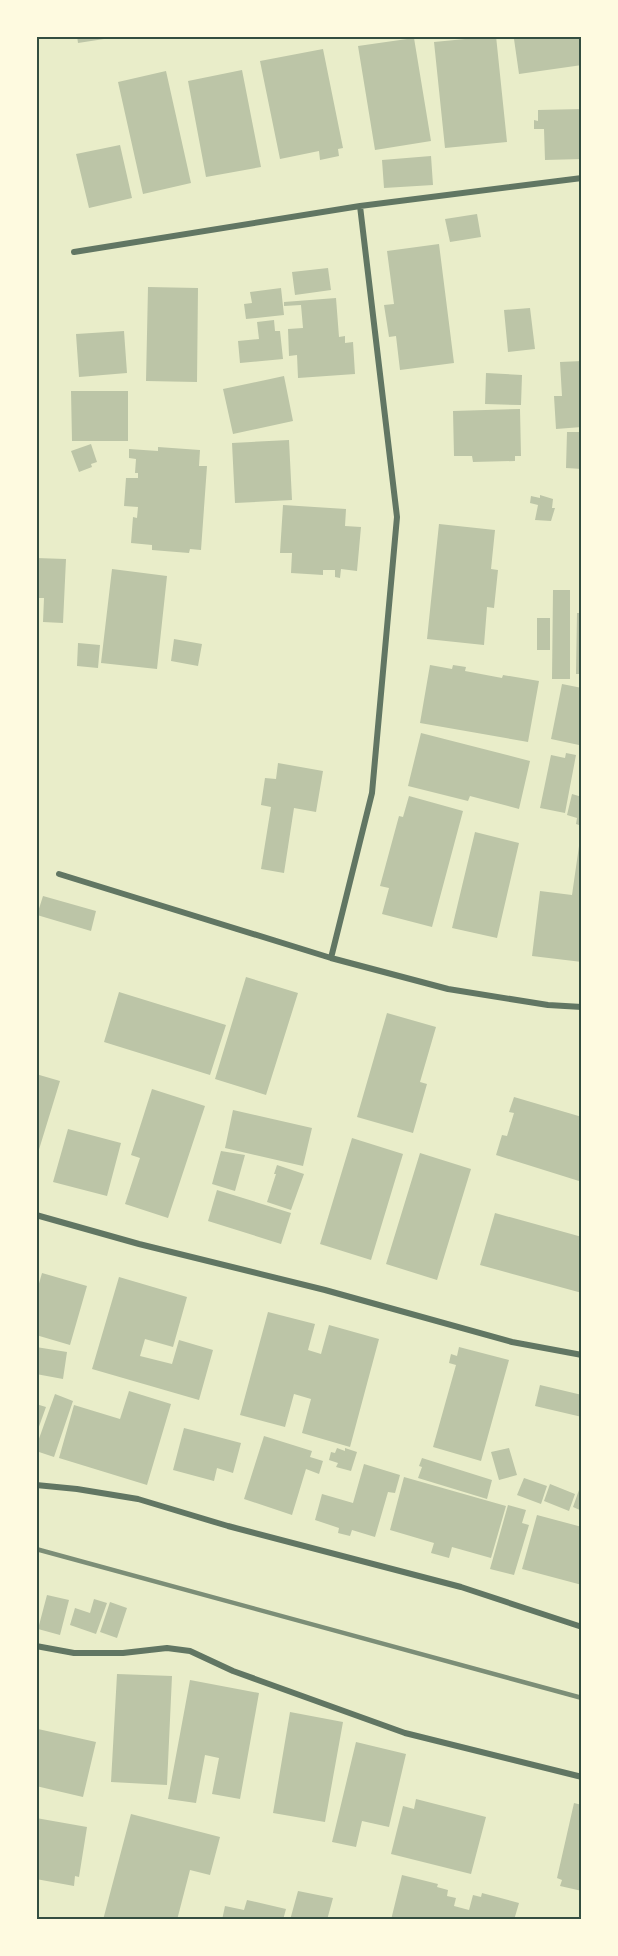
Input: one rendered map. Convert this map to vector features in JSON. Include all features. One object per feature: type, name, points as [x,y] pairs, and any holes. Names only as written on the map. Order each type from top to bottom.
[{"type":"street","points":[[74,252],[360,206],[582,178]]},
{"type":"street","points":[[331,958],[372,793],[397,517],[360,206]]},
{"type":"street","points":[[59,874],[331,958],[448,989],[548,1005],[582,1007]]},
{"type":"street","points":[[36,1215],[512,1342],[582,1355]]},
{"type":"street","points":[[36,1485],[138,1499],[228,1526],[461,1587],[582,1627]]},
{"type":"street","points":[[36,1646],[74,1653],[123,1653],[167,1648],[190,1651],[233,1671],[405,1733],[582,1776]]},
{"type":"building","points":[[77,36],[117,36],[117,37],[78,43]]},
{"type":"building","points":[[496,36],[507,142],[445,148],[434,42]]},
{"type":"building","points":[[539,36],[582,36],[582,65],[519,74],[514,39]]},
{"type":"building","points":[[414,38],[431,141],[375,150],[358,46]]},
{"type":"building","points":[[323,49],[343,148],[338,149],[339,156],[320,160],[319,151],[280,159],[260,61]]},
{"type":"building","points":[[242,70],[261,167],[206,177],[188,81]]},
{"type":"building","points":[[166,71],[191,183],[143,194],[118,82]]},
{"type":"building","points":[[582,109],[582,159],[545,160],[544,129],[534,129],[534,120],[538,121],[538,110]]},
{"type":"building","points":[[120,145],[132,198],[89,208],[76,154]]},
{"type":"building","points":[[431,156],[433,185],[384,188],[382,160]]},
{"type":"building","points":[[477,214],[481,237],[450,242],[445,219]]},
{"type":"building","points":[[439,244],[454,363],[400,370],[396,336],[389,337],[384,305],[394,304],[387,251]]},
{"type":"building","points":[[328,268],[331,290],[295,295],[292,272]]},
{"type":"building","points":[[148,287],[198,288],[197,382],[146,381]]},
{"type":"building","points":[[281,288],[284,315],[246,319],[244,304],[252,303],[250,292]]},
{"type":"building","points":[[336,298],[339,337],[345,336],[345,343],[353,342],[355,374],[298,378],[297,355],[289,356],[288,329],[303,328],[301,305],[284,306],[284,302]]},
{"type":"building","points":[[530,308],[535,349],[508,352],[504,310]]},
{"type":"building","points":[[274,320],[275,331],[280,331],[283,359],[240,363],[238,341],[259,339],[257,322]]},
{"type":"building","points":[[124,331],[127,373],[79,377],[76,334]]},
{"type":"building","points":[[582,361],[582,427],[556,429],[554,396],[562,396],[560,362]]},
{"type":"building","points":[[486,373],[522,375],[521,405],[485,404]]},
{"type":"building","points":[[284,376],[293,421],[233,434],[223,389]]},
{"type":"building","points":[[71,391],[128,391],[128,441],[72,441]]},
{"type":"building","points":[[520,409],[521,456],[515,456],[515,461],[473,462],[472,456],[454,456],[453,411]]},
{"type":"building","points":[[567,432],[582,432],[582,469],[566,468]]},
{"type":"building","points":[[289,440],[292,500],[235,503],[232,443]]},
{"type":"building","points":[[91,444],[97,462],[91,464],[92,467],[79,472],[71,451]]},
{"type":"building","points":[[158,447],[200,450],[199,466],[207,466],[201,550],[190,549],[189,553],[152,550],[152,545],[131,543],[133,517],[137,518],[138,507],[124,506],[126,478],[138,478],[138,473],[135,473],[136,459],[129,458],[129,449],[158,451]]},
{"type":"building","points":[[540,495],[553,499],[552,508],[555,508],[551,521],[535,520],[538,505],[530,503],[531,496],[540,498]]},
{"type":"building","points":[[283,505],[346,509],[345,526],[361,527],[357,571],[341,569],[340,578],[335,577],[335,570],[323,570],[323,575],[291,573],[292,553],[280,553]]},
{"type":"building","points":[[439,524],[495,530],[491,569],[498,570],[494,608],[487,607],[484,645],[427,639]]},
{"type":"building","points":[[36,558],[66,559],[63,623],[43,622],[44,598],[36,598]]},
{"type":"building","points":[[112,569],[167,576],[157,669],[101,663]]},
{"type":"building","points":[[553,590],[570,590],[570,679],[552,679]]},
{"type":"building","points":[[577,613],[582,613],[582,674],[576,674]]},
{"type":"building","points":[[537,618],[550,618],[550,650],[537,650]]},
{"type":"building","points":[[174,639],[202,644],[198,666],[171,661]]},
{"type":"building","points":[[78,643],[100,645],[98,668],[77,666]]},
{"type":"building","points":[[430,665],[452,669],[453,665],[466,667],[465,671],[502,678],[503,675],[539,681],[528,742],[420,723]]},
{"type":"building","points":[[562,684],[582,688],[582,728],[579,745],[551,739]]},
{"type":"building","points":[[421,733],[530,761],[519,809],[470,796],[468,801],[408,786]]},
{"type":"building","points":[[566,753],[576,755],[565,813],[540,808],[551,755],[565,758]]},
{"type":"building","points":[[278,763],[323,771],[316,812],[294,808],[284,873],[261,869],[271,807],[261,805],[265,778],[276,779]]},
{"type":"building","points":[[572,794],[582,797],[582,826],[576,824],[577,818],[567,815]]},
{"type":"building","points":[[409,796],[463,811],[432,927],[382,914],[389,888],[380,886],[399,816],[403,817]]},
{"type":"building","points":[[475,832],[519,843],[497,938],[452,928]]},
{"type":"building","points":[[579,846],[582,846],[582,962],[532,956],[540,891],[572,895]]},
{"type":"building","points":[[43,896],[96,911],[91,931],[37,915]]},
{"type":"building","points":[[246,977],[298,993],[266,1095],[215,1079]]},
{"type":"building","points":[[119,992],[226,1025],[210,1075],[104,1042]]},
{"type":"building","points":[[387,1013],[436,1027],[420,1082],[427,1084],[413,1133],[357,1117]]},
{"type":"building","points":[[36,1074],[60,1081],[37,1156],[36,1156]]},
{"type":"building","points":[[152,1089],[205,1106],[168,1218],[125,1204],[140,1158],[131,1155]]},
{"type":"building","points":[[514,1097],[582,1117],[582,1171],[579,1181],[496,1155],[502,1135],[507,1136],[514,1113],[509,1112]]},
{"type":"building","points":[[233,1110],[312,1128],[303,1166],[225,1148]]},
{"type":"building","points":[[68,1129],[121,1143],[107,1196],[53,1182]]},
{"type":"building","points":[[352,1138],[403,1154],[371,1260],[320,1244]]},
{"type":"building","points":[[221,1151],[245,1155],[235,1191],[212,1184]]},
{"type":"building","points":[[420,1153],[471,1169],[437,1280],[386,1264]]},
{"type":"building","points":[[277,1165],[304,1174],[291,1210],[267,1202]]},
{"type":"building","points":[[217,1190],[291,1213],[281,1244],[208,1221]]},
{"type":"building","points":[[495,1213],[582,1237],[582,1293],[480,1265]]},
{"type":"building","points":[[42,1273],[87,1286],[70,1345],[36,1335],[36,1294]]},
{"type":"building","points":[[119,1277],[187,1297],[173,1347],[145,1339],[140,1356],[172,1364],[179,1340],[213,1350],[199,1400],[92,1369]]},
{"type":"building","points":[[268,1312],[315,1324],[308,1350],[321,1354],[329,1325],[379,1339],[350,1447],[302,1433],[311,1399],[294,1394],[285,1427],[240,1415]]},
{"type":"building","points":[[36,1347],[67,1352],[63,1379],[36,1374]]},
{"type":"building","points":[[459,1347],[509,1360],[481,1461],[433,1447],[456,1365],[449,1363],[451,1354],[457,1356]]},
{"type":"building","points":[[540,1385],[582,1395],[582,1417],[535,1406]]},
{"type":"building","points":[[129,1391],[171,1404],[147,1485],[59,1458],[74,1405],[120,1419]]},
{"type":"building","points":[[55,1394],[73,1401],[54,1457],[36,1451],[36,1447]]},
{"type":"building","points":[[36,1404],[46,1407],[36,1435]]},
{"type":"building","points":[[184,1428],[241,1443],[233,1473],[217,1468],[214,1481],[173,1470]]},
{"type":"building","points":[[264,1436],[312,1451],[310,1457],[323,1461],[319,1474],[306,1469],[292,1515],[244,1499]]},
{"type":"building","points":[[337,1448],[357,1452],[351,1471],[336,1467],[338,1463],[329,1460],[331,1452],[335,1453]]},
{"type":"building","points":[[509,1448],[517,1475],[499,1480],[491,1452]]},
{"type":"building","points":[[422,1458],[492,1480],[487,1499],[418,1478]]},
{"type":"building","points":[[364,1464],[400,1475],[395,1493],[388,1492],[375,1537],[352,1530],[350,1536],[338,1533],[339,1528],[315,1520],[322,1494],[353,1503]]},
{"type":"building","points":[[404,1477],[506,1506],[491,1558],[452,1547],[449,1558],[431,1553],[434,1543],[390,1530]]},
{"type":"building","points":[[524,1478],[547,1486],[541,1504],[517,1495]]},
{"type":"building","points":[[550,1484],[575,1494],[569,1511],[544,1501]]},
{"type":"building","points":[[579,1490],[582,1492],[582,1511],[573,1507]]},
{"type":"building","points":[[508,1505],[526,1510],[522,1523],[529,1525],[514,1575],[490,1569]]},
{"type":"building","points":[[537,1515],[582,1527],[582,1585],[522,1569]]},
{"type":"building","points":[[47,1595],[69,1600],[60,1635],[38,1629]]},
{"type":"building","points":[[94,1599],[107,1603],[96,1634],[70,1625],[75,1608],[90,1613]]},
{"type":"building","points":[[110,1602],[127,1608],[117,1638],[100,1632]]},
{"type":"building","points":[[117,1674],[172,1676],[167,1785],[111,1782]]},
{"type":"building","points":[[190,1680],[259,1693],[240,1799],[212,1794],[219,1758],[205,1755],[196,1803],[168,1799]]},
{"type":"building","points":[[290,1712],[343,1722],[325,1822],[273,1813]]},
{"type":"building","points":[[38,1729],[96,1742],[83,1797],[36,1786]]},
{"type":"building","points":[[356,1742],[406,1754],[389,1827],[362,1821],[356,1847],[332,1842]]},
{"type":"building","points":[[416,1799],[486,1817],[471,1874],[391,1854],[403,1806],[414,1809]]},
{"type":"building","points":[[574,1803],[582,1805],[582,1891],[560,1886],[562,1880],[557,1878]]},
{"type":"building","points":[[131,1814],[220,1837],[210,1875],[190,1870],[177,1920],[103,1920]]},
{"type":"building","points":[[36,1818],[87,1827],[79,1877],[75,1876],[74,1886],[36,1879]]},
{"type":"building","points":[[402,1875],[438,1884],[437,1887],[448,1890],[447,1896],[456,1898],[454,1906],[469,1910],[473,1895],[481,1897],[482,1893],[519,1903],[514,1920],[391,1920]]},
{"type":"building","points":[[298,1891],[333,1898],[327,1920],[290,1920]]},
{"type":"building","points":[[247,1900],[286,1909],[283,1920],[222,1920],[225,1906],[244,1910]]},
{"type":"railway","points":[[36,1549],[582,1698]]}]
